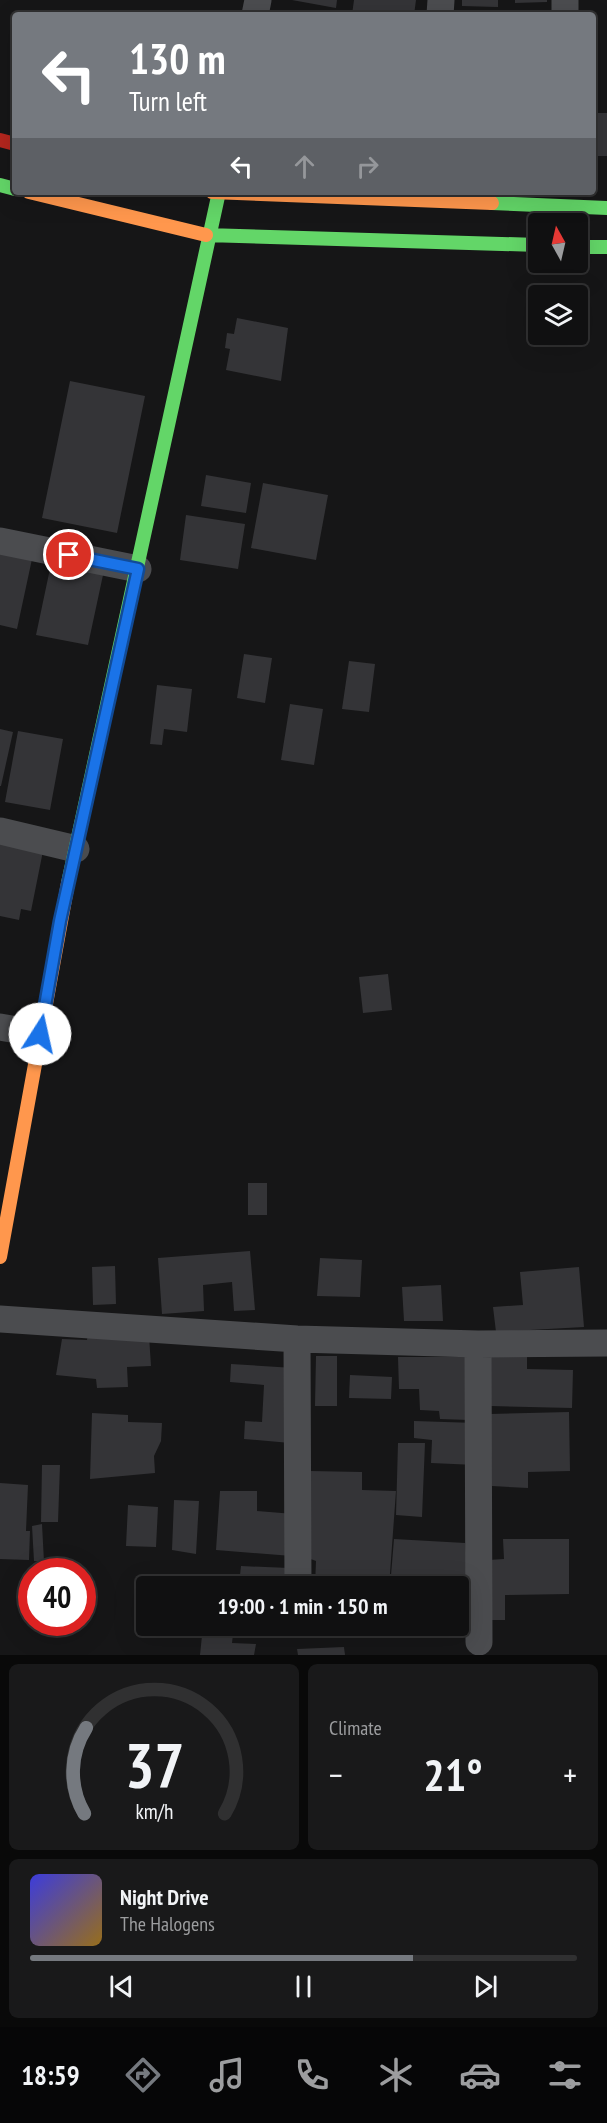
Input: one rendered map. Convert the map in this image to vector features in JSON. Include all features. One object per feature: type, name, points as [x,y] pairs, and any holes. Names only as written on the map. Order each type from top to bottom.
[{"type":"street","points":[[41,195],[209,236],[528,245]]},
{"type":"street","points":[[0,1257],[60,921],[138,569],[217,195]]},
{"type":"street","points":[[269,195],[607,208]]},
{"type":"street","points":[[588,247],[607,248]]},
{"type":"street","points":[[0,541],[138,569]]},
{"type":"street","points":[[0,831],[76,849]]},
{"type":"street","points":[[0,1027],[40,1034]]},
{"type":"street","points":[[0,1319],[297,1339],[478,1344],[607,1343]]},
{"type":"street","points":[[297,1339],[298,1576]]},
{"type":"street","points":[[478,1344],[479,1642]]},
{"type":"building","points":[[292,0],[337,0],[336,8]]},
{"type":"building","points":[[354,0],[416,0],[414,12],[352,12]]},
{"type":"building","points":[[462,0],[498,0],[498,7],[462,6]]},
{"type":"building","points":[[515,0],[547,0],[547,2],[515,3]]},
{"type":"building","points":[[596,113],[607,113],[607,156],[596,156]]},
{"type":"building","points":[[237,318],[288,328],[281,381],[226,370],[230,349],[225,348],[227,333],[234,334]]},
{"type":"building","points":[[70,381],[145,396],[117,533],[42,518]]},
{"type":"building","points":[[206,475],[251,483],[246,513],[201,506]]},
{"type":"building","points":[[263,483],[328,495],[316,560],[251,548]]},
{"type":"building","points":[[186,515],[245,524],[238,569],[180,560]]},
{"type":"building","points":[[0,552],[32,559],[17,629],[0,625]]},
{"type":"building","points":[[51,564],[103,575],[88,645],[36,635]]},
{"type":"building","points":[[244,654],[272,658],[265,703],[237,698]]},
{"type":"building","points":[[349,661],[375,664],[369,712],[342,709]]},
{"type":"building","points":[[157,685],[192,689],[187,732],[164,729],[162,745],[150,744]]},
{"type":"building","points":[[290,704],[323,709],[314,765],[281,760]]},
{"type":"building","points":[[0,729],[13,732],[1,786],[0,786]]},
{"type":"building","points":[[18,731],[63,739],[50,810],[5,802]]},
{"type":"building","points":[[0,837],[43,851],[31,911],[21,909],[19,920],[0,916]]},
{"type":"building","points":[[388,974],[392,1010],[363,1013],[359,977]]},
{"type":"building","points":[[248,1183],[267,1183],[267,1215],[248,1215]]},
{"type":"building","points":[[250,1251],[255,1310],[234,1311],[232,1282],[203,1285],[204,1311],[162,1314],[158,1258]]},
{"type":"building","points":[[320,1258],[362,1260],[360,1297],[317,1296]]},
{"type":"building","points":[[115,1266],[116,1304],[93,1305],[92,1267]]},
{"type":"building","points":[[579,1267],[584,1327],[496,1332],[493,1307],[523,1305],[520,1272]]},
{"type":"building","points":[[441,1285],[443,1321],[404,1321],[402,1287]]},
{"type":"building","points":[[88,1331],[149,1336],[151,1366],[127,1367],[128,1387],[97,1388],[96,1379],[56,1375],[62,1339],[87,1340]]},
{"type":"building","points":[[527,1351],[527,1369],[573,1370],[572,1408],[491,1406],[491,1352]]},
{"type":"building","points":[[316,1356],[337,1356],[337,1406],[315,1406]]},
{"type":"building","points":[[398,1357],[472,1357],[469,1420],[440,1419],[439,1411],[420,1410],[419,1389],[399,1389]]},
{"type":"building","points":[[231,1364],[294,1368],[290,1443],[244,1439],[245,1421],[262,1422],[264,1385],[230,1382]]},
{"type":"building","points":[[350,1375],[392,1377],[391,1399],[349,1398]]},
{"type":"building","points":[[569,1412],[570,1471],[528,1472],[528,1488],[492,1486],[490,1414]]},
{"type":"building","points":[[92,1413],[128,1415],[128,1422],[162,1423],[161,1441],[154,1456],[155,1473],[90,1479]]},
{"type":"building","points":[[414,1421],[476,1423],[476,1465],[431,1463],[432,1440],[414,1438]]},
{"type":"building","points":[[398,1443],[425,1443],[422,1517],[396,1515]]},
{"type":"building","points":[[42,1465],[60,1465],[58,1522],[41,1522]]},
{"type":"building","points":[[310,1471],[362,1472],[362,1490],[396,1491],[390,1576],[315,1576],[316,1561],[308,1558]]},
{"type":"building","points":[[0,1483],[28,1485],[26,1531],[30,1531],[29,1558],[0,1559]]},
{"type":"building","points":[[220,1491],[257,1491],[257,1511],[294,1514],[292,1556],[216,1550]]},
{"type":"building","points":[[174,1500],[199,1501],[196,1554],[172,1550]]},
{"type":"building","points":[[128,1505],[158,1507],[156,1547],[126,1546]]},
{"type":"building","points":[[42,1524],[44,1558],[34,1558],[32,1526]]},
{"type":"building","points":[[394,1539],[465,1543],[468,1576],[391,1576]]},
{"type":"building","points":[[503,1539],[569,1539],[569,1594],[505,1595],[505,1620],[492,1620],[488,1560],[504,1559]]},
{"type":"building","points":[[241,1566],[289,1568],[289,1576],[240,1576]]},
{"type":"building","points":[[469,1582],[472,1612],[469,1612]]},
{"type":"building","points":[[202,1636],[233,1636],[232,1643],[256,1644],[254,1655],[200,1655]]},
{"type":"building","points":[[344,1647],[345,1655],[298,1655],[297,1649]]},
{"type":"traffic: fast","points":[[0,185],[12,188]]},
{"type":"traffic: fast","points":[[68,883],[218,195]]},
{"type":"traffic: fast","points":[[492,203],[607,208]]},
{"type":"traffic: fast","points":[[206,235],[528,245]]},
{"type":"traffic: fast","points":[[588,247],[607,247]]},
{"type":"traffic: slow","points":[[41,195],[206,235]]},
{"type":"traffic: slow","points":[[288,195],[492,203]]},
{"type":"traffic: slow","points":[[0,1257],[68,883]]},
{"type":"traffic: jam","points":[[0,140],[12,143]]},
{"type":"route","points":[[40,1034],[60,921],[138,569],[69,555]]}]
